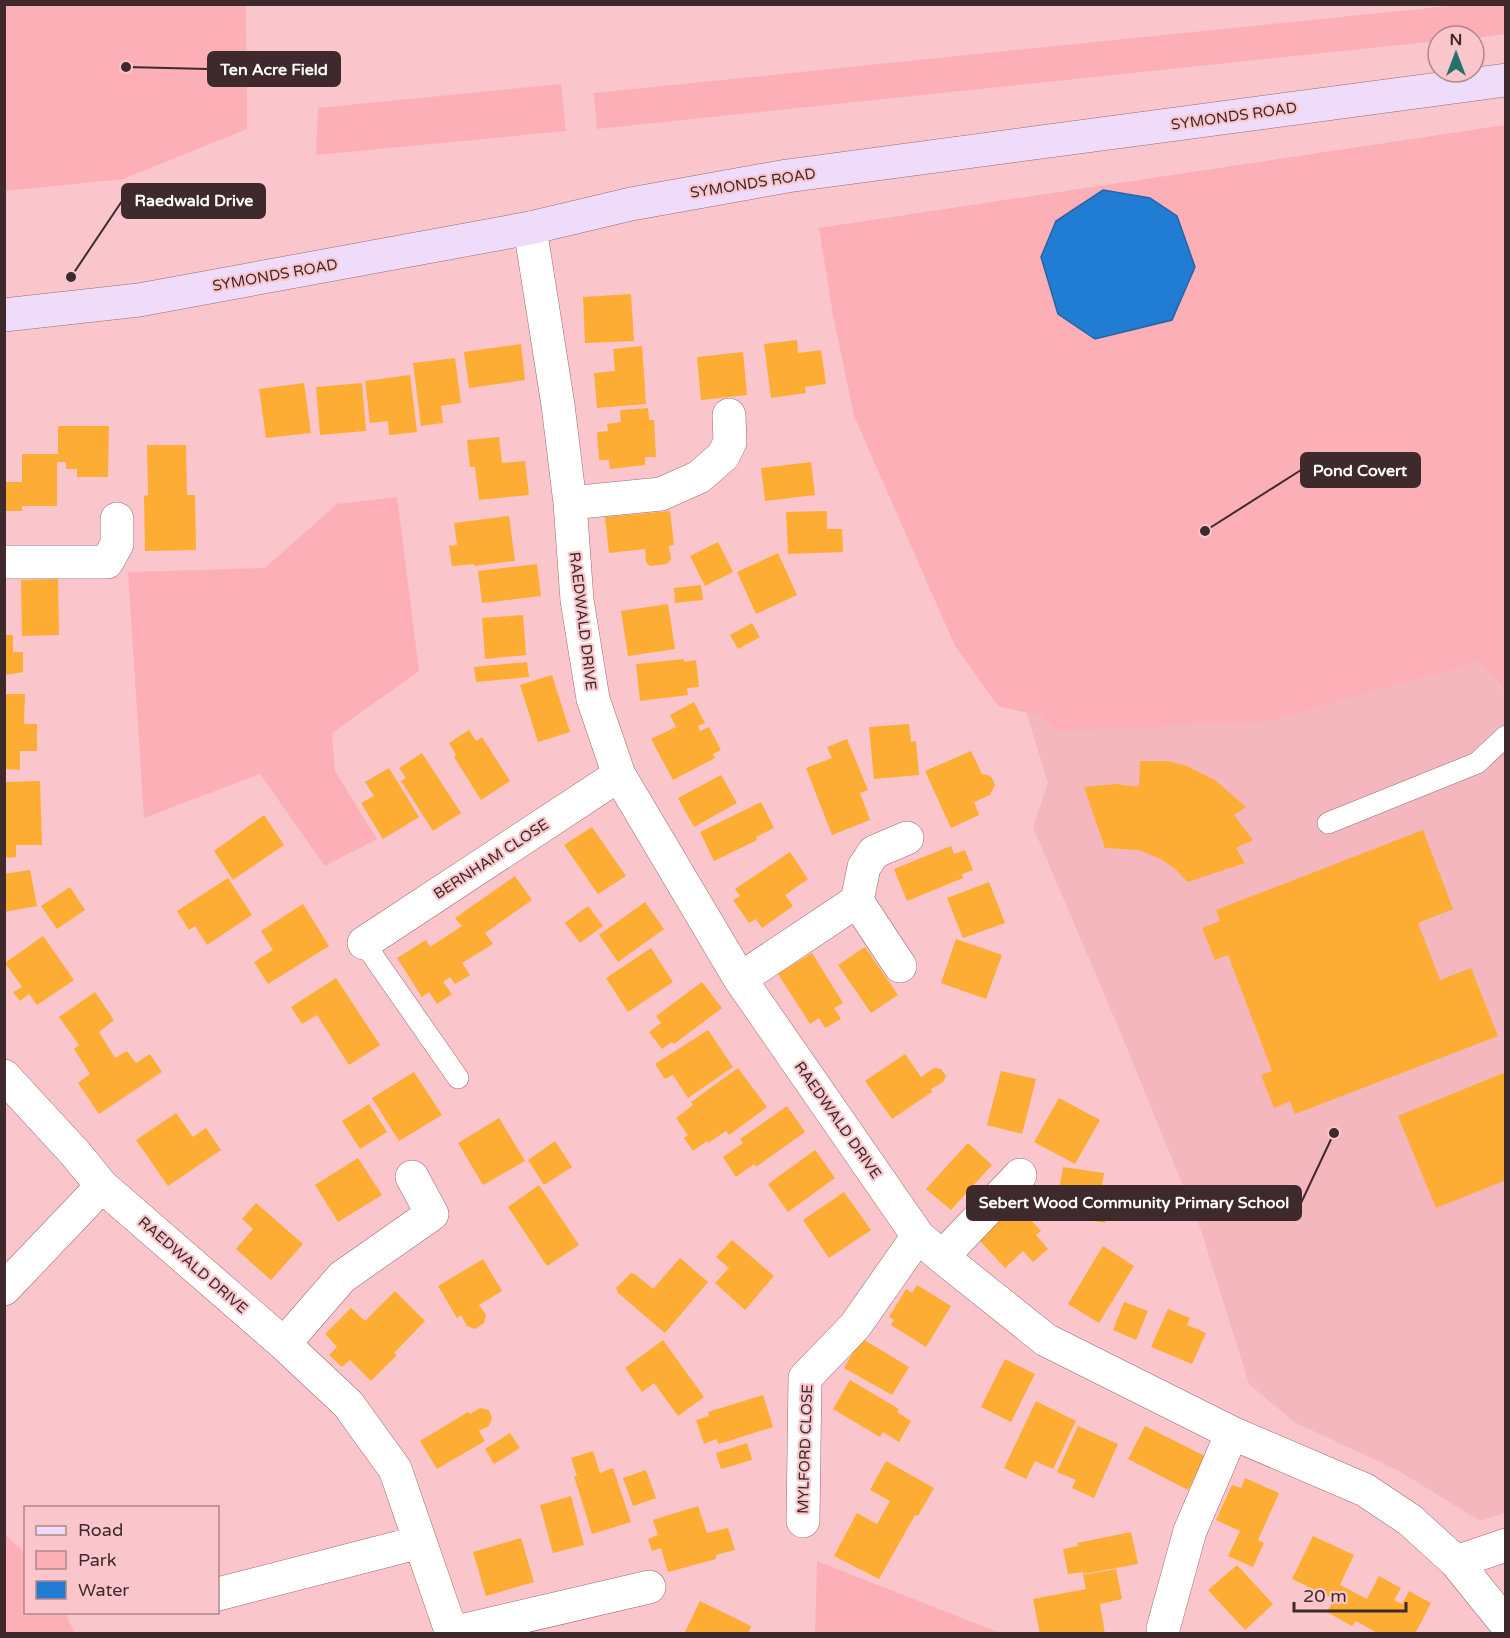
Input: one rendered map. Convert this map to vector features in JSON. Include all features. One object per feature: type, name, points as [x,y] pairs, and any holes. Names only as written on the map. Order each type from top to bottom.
[{"type":"street","name":"SYMONDS ROAD","points":[[4,315],[139,300],[530,228],[631,204],[787,176],[1506,80]]},
{"type":"street","name":"RAEDWALD DRIVE","points":[[530,228],[558,405],[570,503],[578,600],[593,699],[619,775],[740,979],[930,1246],[1046,1340],[1232,1433],[1365,1490],[1410,1520],[1456,1562],[1506,1624]]},
{"type":"street","points":[[570,503],[661,494],[699,477],[723,456],[730,442],[729,415]]},
{"type":"street","points":[[4,562],[107,562],[117,544],[117,519]]},
{"type":"street","name":"BERNHAM CLOSE","points":[[364,943],[619,775]]},
{"type":"street","points":[[740,979],[857,901],[864,867],[874,852],[907,838]]},
{"type":"street","points":[[857,901],[900,966]]},
{"type":"street","name":"RAEDWALD DRIVE","points":[[4,1076],[102,1186],[284,1344],[348,1404],[395,1469],[452,1633]]},
{"type":"street","points":[[930,1246],[1020,1175]]},
{"type":"street","points":[[284,1344],[342,1277],[432,1214],[412,1177]]},
{"type":"street","points":[[4,1289],[102,1186]]},
{"type":"street","name":"MYLFORD CLOSE","points":[[803,1521],[805,1378],[930,1246]]},
{"type":"street","points":[[1163,1629],[1190,1531],[1232,1433]]},
{"type":"street","points":[[219,1594],[420,1542]]},
{"type":"street","points":[[1456,1562],[1506,1545]]},
{"type":"street","points":[[452,1633],[649,1587]]},
{"type":"lane","points":[[1328,823],[1477,763],[1506,736]]},
{"type":"lane","points":[[364,943],[458,1078]]},
{"type":"shaded area","points":[[1479,662],[1505,691],[1505,1513],[1480,1521],[1399,1471],[1294,1422],[1249,1384],[1201,1230],[1033,827],[1048,783],[1026,712],[1041,716],[1270,721]]},
{"type":"green space","points":[[5,4],[246,5],[247,129],[123,179],[5,191]]},
{"type":"green space","points":[[1458,5],[1505,5],[1505,34],[1486,36],[1486,24],[1426,24],[1426,42],[597,129],[594,93]]},
{"type":"green space","points":[[561,84],[566,131],[316,155],[318,108]]},
{"type":"green space","points":[[1505,125],[1504,689],[1479,662],[1270,721],[1058,731],[1041,716],[998,706],[955,646],[854,416],[833,315],[819,228]]},
{"type":"green space","points":[[397,497],[419,671],[332,733],[335,771],[377,839],[325,866],[260,774],[144,818],[128,572],[265,568],[337,504]]},
{"type":"green space","points":[[4,1534],[24,1552],[24,1614],[66,1614],[75,1633],[5,1633]]},
{"type":"green space","points":[[817,1561],[1000,1633],[815,1633]]},
{"type":"water","points":[[1103,190],[1150,198],[1177,216],[1195,267],[1172,320],[1095,339],[1058,314],[1041,257],[1056,221]]},
{"type":"building","points":[[631,294],[634,341],[585,343],[583,297]]},
{"type":"building","points":[[797,340],[798,353],[821,350],[826,384],[805,387],[806,393],[771,398],[764,344]]},
{"type":"building","points":[[521,344],[525,380],[469,388],[464,352]]},
{"type":"building","points":[[642,346],[646,404],[597,408],[594,373],[615,371],[613,349]]},
{"type":"building","points":[[743,352],[747,395],[701,400],[697,357]]},
{"type":"building","points":[[455,358],[461,403],[441,406],[443,423],[421,426],[413,363]]},
{"type":"building","points":[[410,375],[417,432],[389,435],[388,421],[370,423],[365,381]]},
{"type":"building","points":[[304,383],[311,433],[266,438],[259,389]]},
{"type":"building","points":[[362,383],[366,431],[320,435],[316,387]]},
{"type":"building","points":[[648,408],[649,420],[654,420],[656,457],[645,457],[645,465],[610,469],[609,460],[599,460],[597,432],[608,431],[607,424],[621,422],[620,410]]},
{"type":"building","points":[[58,426],[109,426],[108,477],[77,477],[77,469],[66,469],[66,462],[57,462],[57,506],[22,506],[22,511],[4,511],[4,482],[22,482],[22,454],[58,454]]},
{"type":"building","points":[[499,437],[502,463],[525,461],[529,495],[479,500],[475,467],[470,467],[467,440]]},
{"type":"building","points":[[147,445],[186,445],[187,495],[195,495],[196,550],[145,551],[144,496],[148,495]]},
{"type":"building","points":[[811,462],[815,495],[765,501],[761,468]]},
{"type":"building","points":[[670,511],[674,545],[669,546],[671,559],[667,564],[650,566],[646,562],[645,549],[609,553],[605,517]]},
{"type":"building","points":[[827,511],[827,529],[842,529],[843,552],[788,554],[786,512]]},
{"type":"building","points":[[509,516],[515,561],[452,566],[449,546],[457,545],[454,523]]},
{"type":"building","points":[[718,542],[733,572],[705,586],[690,556]]},
{"type":"building","points":[[778,553],[797,595],[756,614],[737,572]]},
{"type":"building","points":[[537,564],[541,596],[482,603],[478,571]]},
{"type":"building","points":[[58,579],[59,635],[22,636],[21,580]]},
{"type":"building","points":[[701,585],[703,600],[675,603],[674,588]]},
{"type":"building","points":[[668,604],[675,649],[628,656],[621,611]]},
{"type":"building","points":[[523,615],[526,655],[485,659],[482,618]]},
{"type":"building","points":[[752,623],[760,637],[738,649],[730,635]]},
{"type":"building","points":[[5,635],[13,635],[13,652],[23,652],[23,672],[5,675]]},
{"type":"building","points":[[684,659],[684,662],[696,660],[699,687],[687,688],[688,695],[640,701],[636,664]]},
{"type":"building","points":[[527,662],[529,677],[476,682],[474,667]]},
{"type":"building","points":[[552,675],[570,732],[538,742],[520,685]]},
{"type":"building","points":[[4,694],[25,694],[24,724],[37,724],[37,751],[20,751],[20,770],[4,769]]},
{"type":"building","points":[[694,702],[705,723],[698,726],[700,731],[709,727],[721,750],[713,754],[715,758],[673,780],[651,739],[676,727],[670,715]]},
{"type":"building","points":[[909,724],[911,742],[916,741],[919,775],[874,779],[869,727]]},
{"type":"building","points":[[469,730],[476,741],[482,737],[510,781],[481,800],[454,757],[456,755],[449,743]]},
{"type":"building","points":[[847,739],[868,790],[860,793],[870,820],[832,835],[806,768],[832,758],[827,747]]},
{"type":"building","points":[[971,751],[982,774],[992,778],[995,785],[990,795],[974,802],[979,815],[951,828],[925,771]]},
{"type":"building","points":[[422,753],[461,813],[433,831],[401,781],[406,778],[399,768]]},
{"type":"building","points":[[1140,761],[1167,761],[1187,766],[1215,780],[1246,807],[1234,815],[1253,840],[1236,848],[1245,863],[1188,882],[1161,859],[1139,850],[1105,848],[1084,787],[1116,784],[1139,787]]},
{"type":"building","points":[[389,768],[419,817],[383,839],[361,803],[374,796],[365,782]]},
{"type":"building","points":[[721,775],[737,803],[694,827],[678,798]]},
{"type":"building","points":[[40,781],[42,845],[16,845],[16,857],[4,858],[4,782]]},
{"type":"building","points":[[761,802],[774,828],[756,837],[757,840],[714,861],[700,832]]},
{"type":"building","points":[[264,815],[284,845],[233,880],[214,851]]},
{"type":"building","points":[[592,827],[626,876],[598,894],[564,845]]},
{"type":"building","points":[[1423,830],[1453,909],[1418,923],[1440,980],[1471,968],[1498,1036],[1295,1114],[1290,1101],[1274,1108],[1261,1075],[1272,1071],[1228,955],[1215,960],[1202,928],[1220,921],[1216,910]]},
{"type":"building","points":[[951,846],[954,854],[965,850],[973,870],[962,874],[963,878],[907,901],[894,869]]},
{"type":"building","points":[[790,852],[808,879],[785,895],[793,906],[762,928],[756,919],[749,923],[733,900],[740,896],[735,889]]},
{"type":"building","points":[[30,870],[37,906],[4,912],[4,874]]},
{"type":"building","points":[[515,876],[532,900],[485,933],[493,944],[462,963],[470,975],[455,984],[450,977],[443,982],[452,994],[437,1004],[429,992],[422,997],[397,958],[426,940],[430,947],[462,926],[455,918]]},
{"type":"building","points":[[228,878],[252,915],[207,945],[195,926],[189,930],[177,911]]},
{"type":"building","points":[[989,882],[1005,923],[963,938],[947,898]]},
{"type":"building","points":[[70,887],[85,910],[57,929],[41,906]]},
{"type":"building","points":[[645,902],[664,929],[618,962],[599,935]]},
{"type":"building","points":[[303,904],[329,946],[268,984],[254,962],[273,950],[261,931]]},
{"type":"building","points":[[588,906],[603,926],[580,943],[565,923]]},
{"type":"building","points":[[43,936],[74,980],[37,1005],[29,994],[20,1001],[13,992],[22,987],[5,963]]},
{"type":"building","points":[[956,939],[1002,955],[986,999],[941,983]]},
{"type":"building","points":[[865,947],[898,995],[871,1013],[838,965]]},
{"type":"building","points":[[651,948],[673,982],[628,1012],[606,978]]},
{"type":"building","points":[[812,953],[843,1003],[834,1008],[841,1019],[825,1028],[819,1018],[810,1024],[778,974]]},
{"type":"building","points":[[336,978],[380,1045],[349,1065],[317,1015],[302,1024],[291,1007]]},
{"type":"building","points":[[702,982],[722,1008],[674,1044],[672,1042],[662,1049],[649,1032],[661,1023],[656,1016]]},
{"type":"building","points":[[95,992],[114,1020],[99,1032],[115,1058],[127,1051],[136,1063],[150,1054],[162,1072],[99,1114],[78,1083],[90,1074],[74,1049],[79,1045],[59,1017]]},
{"type":"building","points":[[708,1030],[733,1067],[688,1098],[673,1075],[665,1079],[655,1064]]},
{"type":"building","points":[[905,1054],[921,1077],[934,1068],[941,1069],[946,1076],[943,1082],[931,1089],[932,1092],[892,1119],[865,1081]]},
{"type":"building","points":[[738,1068],[767,1107],[729,1135],[726,1131],[693,1151],[684,1138],[688,1135],[676,1118],[693,1105],[691,1102]]},
{"type":"building","points":[[1001,1071],[1036,1079],[1022,1134],[987,1125]]},
{"type":"building","points":[[414,1072],[442,1115],[399,1141],[372,1098]]},
{"type":"building","points":[[1506,1072],[1506,1180],[1436,1208],[1398,1116]]},
{"type":"building","points":[[1059,1098],[1100,1120],[1075,1164],[1034,1142]]},
{"type":"building","points":[[369,1104],[387,1132],[360,1149],[342,1121]]},
{"type":"building","points":[[787,1106],[805,1132],[756,1167],[754,1164],[736,1177],[723,1157],[743,1143],[740,1139]]},
{"type":"building","points":[[176,1113],[193,1137],[206,1128],[221,1150],[168,1186],[136,1140]]},
{"type":"building","points":[[499,1118],[525,1161],[483,1185],[458,1143]]},
{"type":"building","points":[[555,1141],[572,1167],[544,1185],[528,1160]]},
{"type":"building","points":[[968,1143],[992,1165],[951,1210],[926,1189]]},
{"type":"building","points":[[815,1150],[835,1178],[788,1212],[768,1184]]},
{"type":"building","points":[[358,1158],[382,1195],[338,1222],[315,1185]]},
{"type":"building","points":[[1063,1167],[1104,1173],[1099,1200],[1109,1202],[1105,1223],[1055,1214]]},
{"type":"building","points":[[539,1185],[579,1245],[547,1266],[508,1207]]},
{"type":"building","points":[[844,1192],[871,1230],[829,1258],[803,1220]]},
{"type":"building","points":[[1011,1199],[1041,1231],[1036,1235],[1048,1249],[1033,1262],[1023,1251],[1005,1268],[980,1241],[988,1234],[982,1226]]},
{"type":"building","points":[[256,1203],[303,1244],[271,1280],[236,1249],[253,1229],[242,1219]]},
{"type":"building","points":[[732,1240],[774,1276],[745,1310],[715,1283],[729,1268],[716,1257]]},
{"type":"building","points":[[1103,1246],[1134,1266],[1099,1323],[1068,1304]]},
{"type":"building","points":[[680,1258],[708,1282],[665,1333],[618,1293],[616,1288],[631,1273],[653,1289]]},
{"type":"building","points":[[483,1259],[502,1291],[479,1305],[486,1315],[484,1323],[475,1329],[467,1326],[461,1315],[457,1318],[438,1286]]},
{"type":"building","points":[[917,1285],[951,1306],[926,1347],[891,1325],[894,1320],[889,1317],[906,1289],[912,1293]]},
{"type":"building","points":[[395,1291],[425,1321],[394,1353],[397,1355],[371,1381],[350,1360],[342,1367],[329,1355],[337,1347],[325,1334],[351,1308],[365,1321]]},
{"type":"building","points":[[1124,1302],[1148,1311],[1136,1340],[1113,1330]]},
{"type":"building","points":[[1168,1309],[1190,1318],[1187,1325],[1206,1333],[1192,1364],[1151,1347]]},
{"type":"building","points":[[861,1338],[909,1367],[892,1395],[844,1368]]},
{"type":"building","points":[[663,1340],[704,1397],[678,1416],[654,1383],[642,1392],[625,1368]]},
{"type":"building","points":[[1005,1359],[1035,1374],[1011,1422],[981,1407]]},
{"type":"building","points":[[850,1380],[899,1409],[897,1412],[911,1421],[899,1442],[883,1432],[880,1437],[833,1409]]},
{"type":"building","points":[[763,1395],[773,1427],[719,1444],[716,1439],[704,1444],[696,1420],[709,1416],[708,1412]]},
{"type":"building","points":[[1036,1401],[1076,1421],[1053,1469],[1035,1461],[1026,1479],[1004,1468]]},
{"type":"building","points":[[480,1408],[489,1410],[492,1418],[489,1426],[479,1431],[485,1441],[437,1469],[420,1441],[468,1412],[470,1414]]},
{"type":"building","points":[[1078,1426],[1118,1444],[1094,1498],[1072,1488],[1076,1480],[1057,1472]]},
{"type":"building","points":[[1145,1426],[1205,1456],[1188,1490],[1128,1459]]},
{"type":"building","points":[[510,1433],[520,1448],[494,1464],[485,1449]]},
{"type":"building","points":[[747,1443],[752,1460],[721,1469],[716,1453]]},
{"type":"building","points":[[593,1451],[600,1473],[613,1468],[631,1522],[592,1534],[574,1476],[577,1476],[571,1458]]},
{"type":"building","points":[[886,1461],[934,1488],[918,1516],[915,1515],[879,1579],[834,1556],[857,1513],[877,1524],[890,1501],[870,1490]]},
{"type":"building","points":[[646,1470],[656,1498],[633,1506],[623,1478]]},
{"type":"building","points":[[1245,1478],[1279,1493],[1258,1540],[1264,1543],[1253,1567],[1228,1556],[1240,1531],[1216,1520],[1232,1485],[1241,1488]]},
{"type":"building","points":[[571,1496],[584,1545],[553,1553],[540,1505]]},
{"type":"building","points":[[698,1506],[707,1533],[728,1528],[735,1550],[716,1555],[716,1559],[668,1572],[661,1548],[652,1551],[648,1539],[658,1535],[653,1520]]},
{"type":"building","points":[[1131,1532],[1138,1564],[1083,1574],[1083,1572],[1068,1574],[1063,1549],[1078,1546],[1077,1543]]},
{"type":"building","points":[[1313,1536],[1354,1555],[1340,1585],[1367,1599],[1379,1576],[1401,1588],[1394,1600],[1402,1604],[1409,1591],[1431,1603],[1415,1634],[1379,1634],[1356,1621],[1352,1626],[1327,1612],[1334,1599],[1292,1579]]},
{"type":"building","points":[[521,1538],[534,1582],[486,1596],[473,1552]]},
{"type":"building","points":[[1237,1565],[1273,1604],[1245,1630],[1208,1590]]},
{"type":"building","points":[[1116,1569],[1122,1599],[1100,1604],[1105,1634],[1040,1634],[1033,1599],[1086,1589],[1083,1575]]},
{"type":"building","points":[[700,1601],[751,1626],[748,1634],[684,1634]]},
{"type":"place","name":"Ten Acre Field","points":[[126,67]]},
{"type":"place","name":"Raedwald Drive","points":[[71,277]]},
{"type":"place","name":"Pond Covert","points":[[1205,531]]},
{"type":"place","name":"Sebert Wood Community Primary School","points":[[1334,1133]]}]
